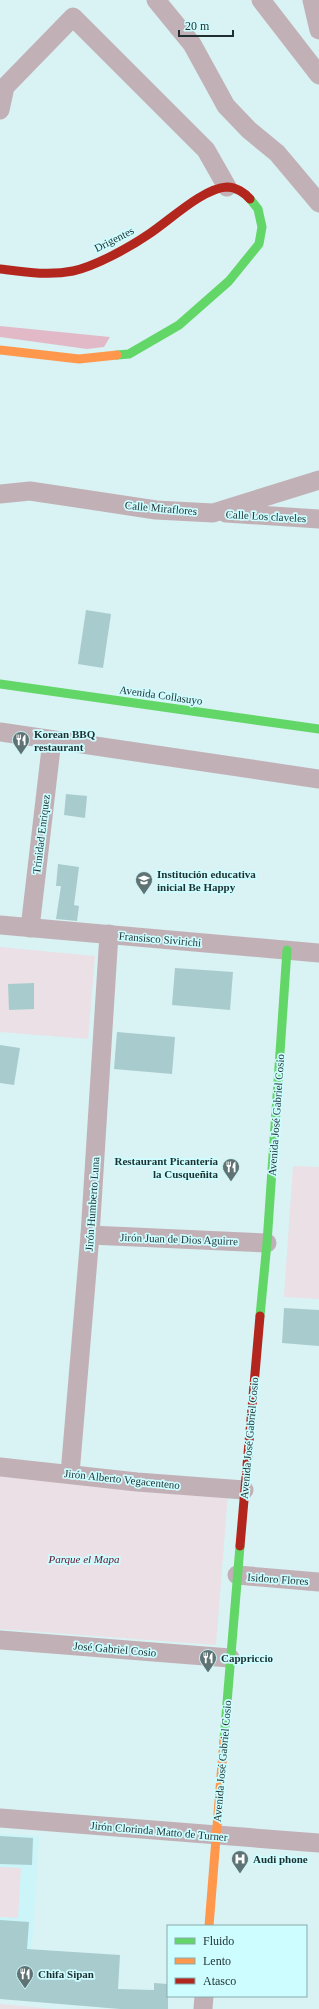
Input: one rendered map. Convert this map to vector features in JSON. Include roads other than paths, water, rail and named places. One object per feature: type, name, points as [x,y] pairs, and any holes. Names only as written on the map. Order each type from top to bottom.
[{"type":"street","points":[[156,0],[192,44],[226,106],[249,130],[277,153],[319,203]]},
{"type":"street","points":[[261,0],[319,75]]},
{"type":"street","points":[[312,0],[319,30]]},
{"type":"street","points":[[0,110],[2,86],[73,17],[206,150],[227,187],[244,192],[258,209],[262,226],[259,244],[229,281],[179,325],[129,354],[79,359],[0,350]]},
{"type":"street","name":"Drigentes","points":[[0,269],[40,274],[73,271],[108,257],[149,234],[202,195],[227,187]]},
{"type":"street","name":"Calle Miraflores","points":[[0,494],[30,491],[156,510],[213,513],[319,480]]},
{"type":"street","points":[[0,488],[30,491]]},
{"type":"street","name":"Calle Los claveles","points":[[213,513],[319,519]]},
{"type":"street","name":"Avenida Collasuyo","points":[[0,684],[319,729]]},
{"type":"street","points":[[0,732],[319,779]]},
{"type":"street","name":"Trinidad Enriquez","points":[[30,928],[52,740]]},
{"type":"street","name":"Fransisco Sivirichi","points":[[0,925],[319,953]]},
{"type":"street","name":"Jirón Humberto Luna","points":[[70,1474],[90,1235],[109,934]]},
{"type":"street","name":"Avenida José Gabriel Cosio","points":[[209,1925],[244,1490],[267,1242],[287,950]]},
{"type":"street","name":"Jirón Juan de Dios Aguirre","points":[[90,1235],[267,1242]]},
{"type":"street","name":"Jirón Alberto Vegacenteno","points":[[0,1467],[137,1482],[244,1490]]},
{"type":"street","name":"Isidoro Flores","points":[[237,1575],[319,1582]]},
{"type":"street","name":"José Gabriel Cosio","points":[[0,1640],[230,1658]]},
{"type":"street","name":"Jirón Clorinda Matto de Turner","points":[[0,1818],[319,1843]]},
{"type":"street","points":[[202,2009],[204,1997]]},
{"type":"place","name":"Korean BBQ restaurant","points":[[21,755]]},
{"type":"place","name":"Institución educativa inicial Be Happy","points":[[144,895]]},
{"type":"place","name":"Restaurant Picantería la Cusqueñita","points":[[231,1182]]},
{"type":"place","name":"Cappriccio","points":[[208,1673]]},
{"type":"place","name":"Audi phone","points":[[240,1874]]},
{"type":"place","name":"Chifa Sipan","points":[[25,1989]]},
{"type":"park label","name":"Parque el Mapa","points":[[84,1559]]}]
